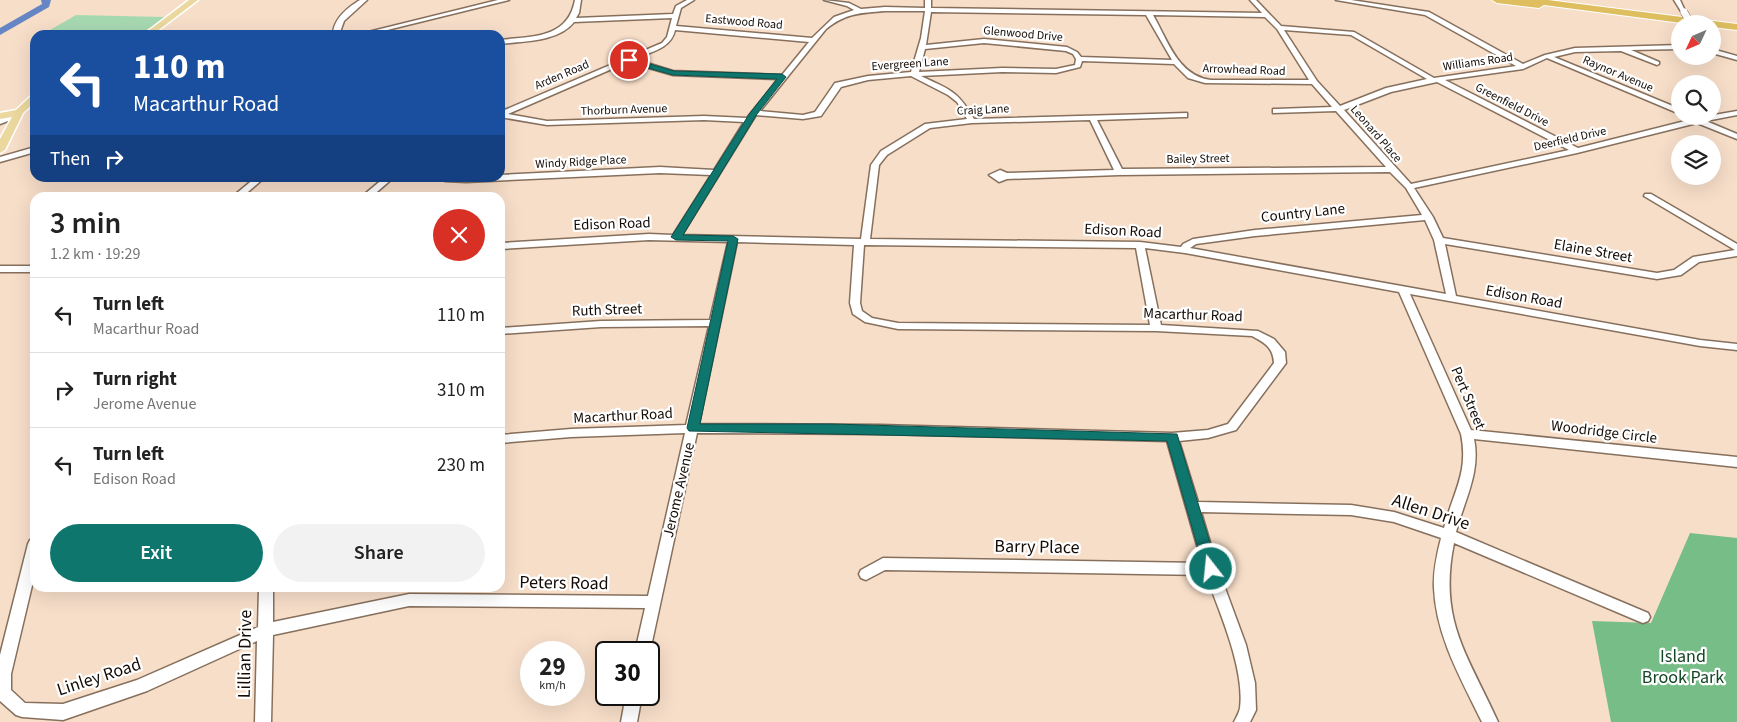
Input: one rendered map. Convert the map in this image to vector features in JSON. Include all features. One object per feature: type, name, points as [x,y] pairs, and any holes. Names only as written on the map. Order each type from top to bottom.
[{"type":"highway","points":[[1497,0],[1671,22]]},
{"type":"highway","points":[[1526,0],[1737,26]]},
{"type":"highway","points":[[1721,28],[1737,30]]},
{"type":"main road","points":[[154,30],[194,0]]},
{"type":"main road","points":[[0,150],[18,114],[30,102]]},
{"type":"main road","points":[[0,111],[18,114]]},
{"type":"main road","points":[[0,116],[18,114]]},
{"type":"street","points":[[336,30],[336,27],[349,11],[364,0]]},
{"type":"street","points":[[380,30],[506,0]]},
{"type":"street","points":[[505,41],[555,33],[568,27],[573,20],[578,0]]},
{"type":"street","points":[[573,20],[675,16],[678,7],[691,0]]},
{"type":"street","points":[[828,0],[848,4],[860,11]]},
{"type":"street","points":[[928,0],[928,23],[924,47],[914,75],[951,93],[960,101],[972,121]]},
{"type":"street","name":"Leonard Place","points":[[1253,0],[1279,28],[1314,82],[1409,187],[1428,217],[1439,240],[1452,299]]},
{"type":"street","points":[[1339,0],[1427,13],[1523,67]]},
{"type":"street","points":[[1677,0],[1686,15]]},
{"type":"street","points":[[472,1],[481,6]]},
{"type":"street","points":[[676,237],[751,116],[814,40],[836,18],[860,11],[928,9],[1268,15]]},
{"type":"street","name":"Arrowhead Road","points":[[1149,14],[1177,62],[1189,76],[1197,80],[1211,82],[1314,82]]},
{"type":"street","name":"Arden Road","points":[[505,113],[664,44],[670,38],[675,16]]},
{"type":"street","name":"Eastwood Road","points":[[672,28],[814,40]]},
{"type":"street","name":"Greenfield Drive","points":[[1279,28],[1352,33],[1435,80],[1576,151]]},
{"type":"street","name":"Glenwood Drive","points":[[924,47],[984,41],[1067,49],[1075,53],[1079,59],[1177,62]]},
{"type":"street","name":"Williams Road","points":[[1276,111],[1340,109],[1388,90],[1435,80],[1523,67],[1547,56],[1575,50],[1671,47]]},
{"type":"street","points":[[1620,49],[1657,63]]},
{"type":"street","points":[[1721,54],[1737,58]]},
{"type":"street","name":"Raynor Avenue","points":[[1547,56],[1671,108]]},
{"type":"street","name":"Evergreen Lane","points":[[751,116],[811,116],[822,109],[837,86],[850,80],[1008,70],[1062,70],[1078,66],[1079,59]]},
{"type":"street","points":[[629,60],[673,73],[782,77]]},
{"type":"street","name":"Deerfield Drive","points":[[1721,116],[1737,113]]},
{"type":"street","points":[[0,122],[18,114]]},
{"type":"street","name":"Craig Lane","points":[[862,242],[875,165],[878,159],[928,126],[972,121],[1184,115]]},
{"type":"street","name":"Thorburn Avenue","points":[[505,116],[547,123],[751,116]]},
{"type":"street","points":[[1092,118],[1119,172]]},
{"type":"street","name":"Deerfield Drive","points":[[1409,187],[1576,151],[1678,125]]},
{"type":"street","points":[[1709,125],[1737,137]]},
{"type":"street","points":[[0,160],[30,151]]},
{"type":"street","name":"Bailey Street","points":[[1006,176],[1119,172],[1391,169]]},
{"type":"street","name":"Windy Ridge Place","points":[[505,177],[660,170],[717,173]]},
{"type":"street","points":[[242,192],[255,182]]},
{"type":"street","points":[[372,192],[384,182]]},
{"type":"street","points":[[1648,196],[1737,248]]},
{"type":"street","name":"Country Lane","points":[[1185,250],[1186,246],[1193,242],[1255,233],[1428,217]]},
{"type":"street","name":"Edison Road","points":[[505,246],[618,238],[676,237],[862,242],[1140,245],[1185,250],[1700,343],[1737,346]]},
{"type":"street","name":"Jerome Avenue","points":[[645,641],[733,239]]},
{"type":"street","name":"Elaine Street","points":[[1439,240],[1657,276],[1677,273],[1696,259],[1737,253]]},
{"type":"street","name":"Macarthur Road","points":[[505,439],[693,428],[832,429],[1172,437],[1208,434],[1232,427],[1280,363],[1279,352],[1270,341],[1254,333],[1156,328],[898,326],[869,320],[857,312],[855,303],[862,242]]},
{"type":"street","points":[[1140,245],[1156,328]]},
{"type":"street","points":[[0,269],[30,269]]},
{"type":"street","name":"Pert Street","points":[[1403,290],[1467,434],[1472,452],[1469,474],[1449,535],[1441,586],[1446,619],[1454,647],[1490,722]]},
{"type":"street","name":"Ruth Street","points":[[505,331],[601,324],[714,323]]},
{"type":"street","name":"Woodridge Circle","points":[[1467,434],[1737,462]]},
{"type":"street","points":[[1172,437],[1211,569],[1238,645],[1247,684],[1248,710],[1242,722]]},
{"type":"street","name":"Allen Drive","points":[[1193,507],[1351,510],[1394,517],[1449,535],[1643,617]]},
{"type":"street","name":"Linley Road","points":[[30,564],[3,674],[3,693],[22,710],[62,712],[89,704],[141,686],[266,630]]},
{"type":"street","name":"Barry Place","points":[[866,574],[882,564],[1211,569]]},
{"type":"street","name":"Lillian Drive","points":[[263,722],[266,592]]},
{"type":"street","name":"Peters Road","points":[[266,630],[409,600],[654,602]]},
{"type":"street","points":[[629,722],[632,706]]},
{"type":"green space","points":[[76,15],[167,17],[147,30],[50,30]]},
{"type":"green space","name":"Island Brook Park","points":[[1690,533],[1737,538],[1737,722],[1611,722],[1592,621],[1651,623]]},
{"type":"waterway","points":[[0,32],[46,5],[46,0]]},
{"type":"route","points":[[629,60],[673,73],[782,77],[754,113],[676,237],[733,239],[693,428],[832,429],[1172,437],[1211,569]]}]
